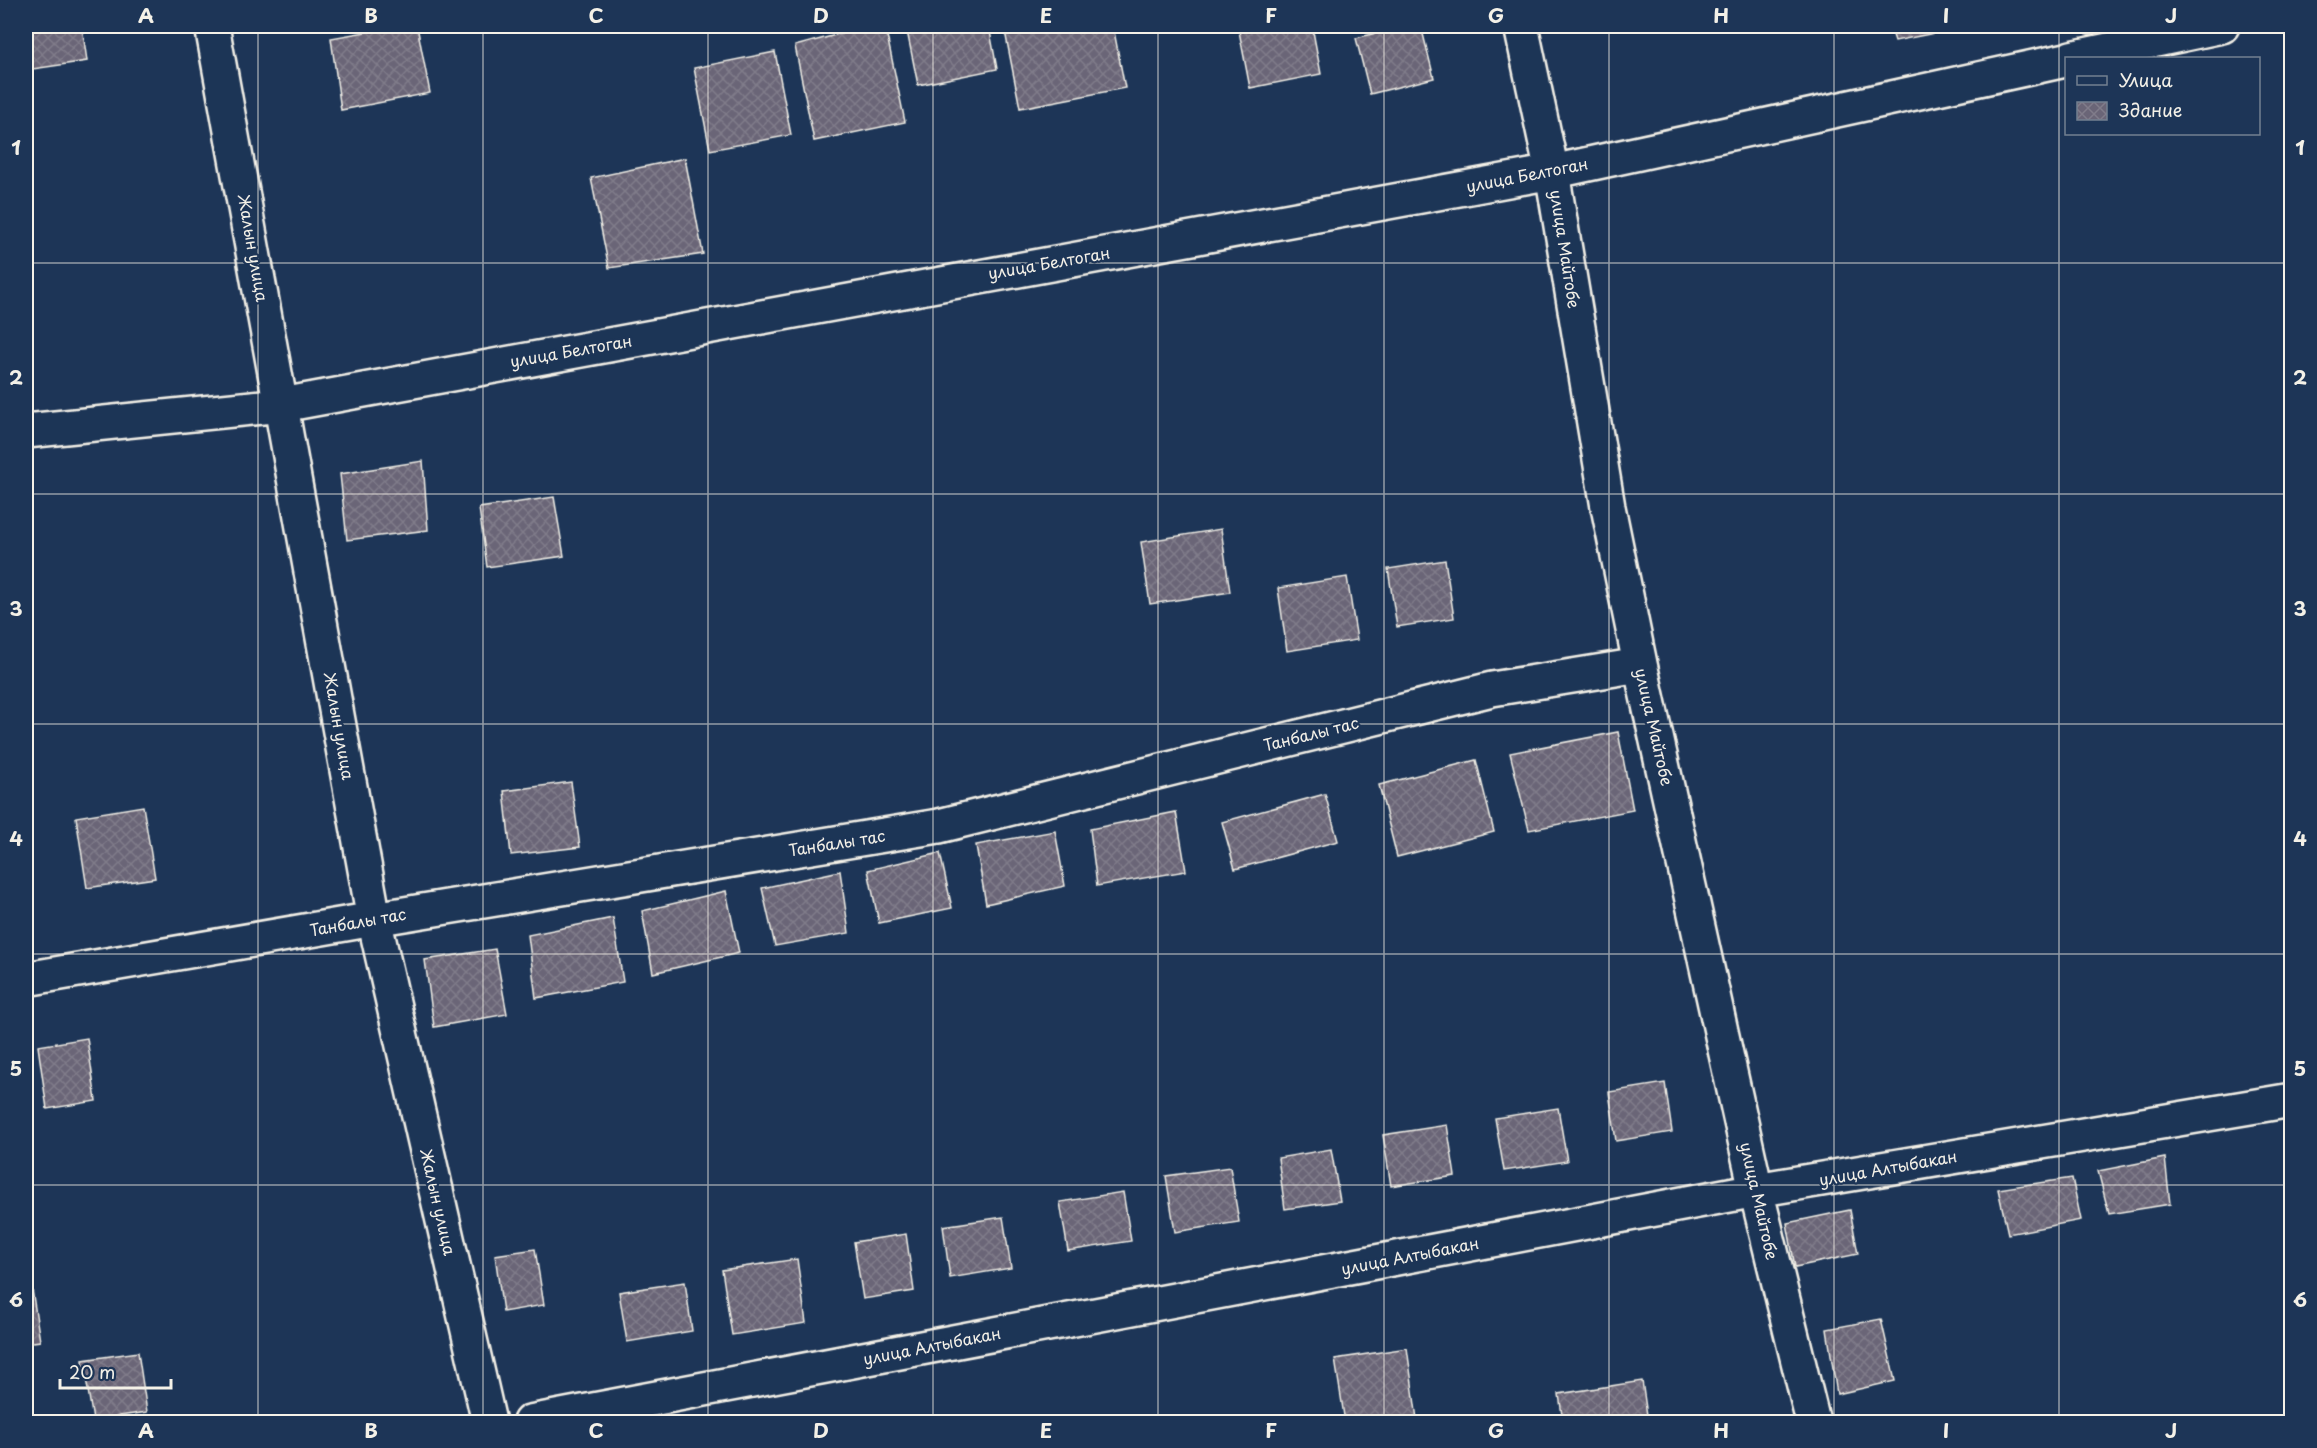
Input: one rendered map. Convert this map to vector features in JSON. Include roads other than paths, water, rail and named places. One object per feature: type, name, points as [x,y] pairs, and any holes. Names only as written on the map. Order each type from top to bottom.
[{"type":"street","name":"Жалын улица","points":[[213,26],[374,919],[489,1422]]},
{"type":"street","name":"улица Майтобе","points":[[1521,26],[1552,172],[1608,507],[1640,665],[1756,1190],[1813,1422]]},
{"type":"street","points":[[2076,57],[2222,26]]},
{"type":"street","name":"улица Белтоган","points":[[26,431],[282,405],[1552,172],[2065,60]]},
{"type":"street","name":"Танбалы тас","points":[[26,979],[939,826],[1492,689],[1640,665]]},
{"type":"street","name":"улица Алтыбакан","points":[[530,1422],[1756,1190],[2292,1100]]}]
